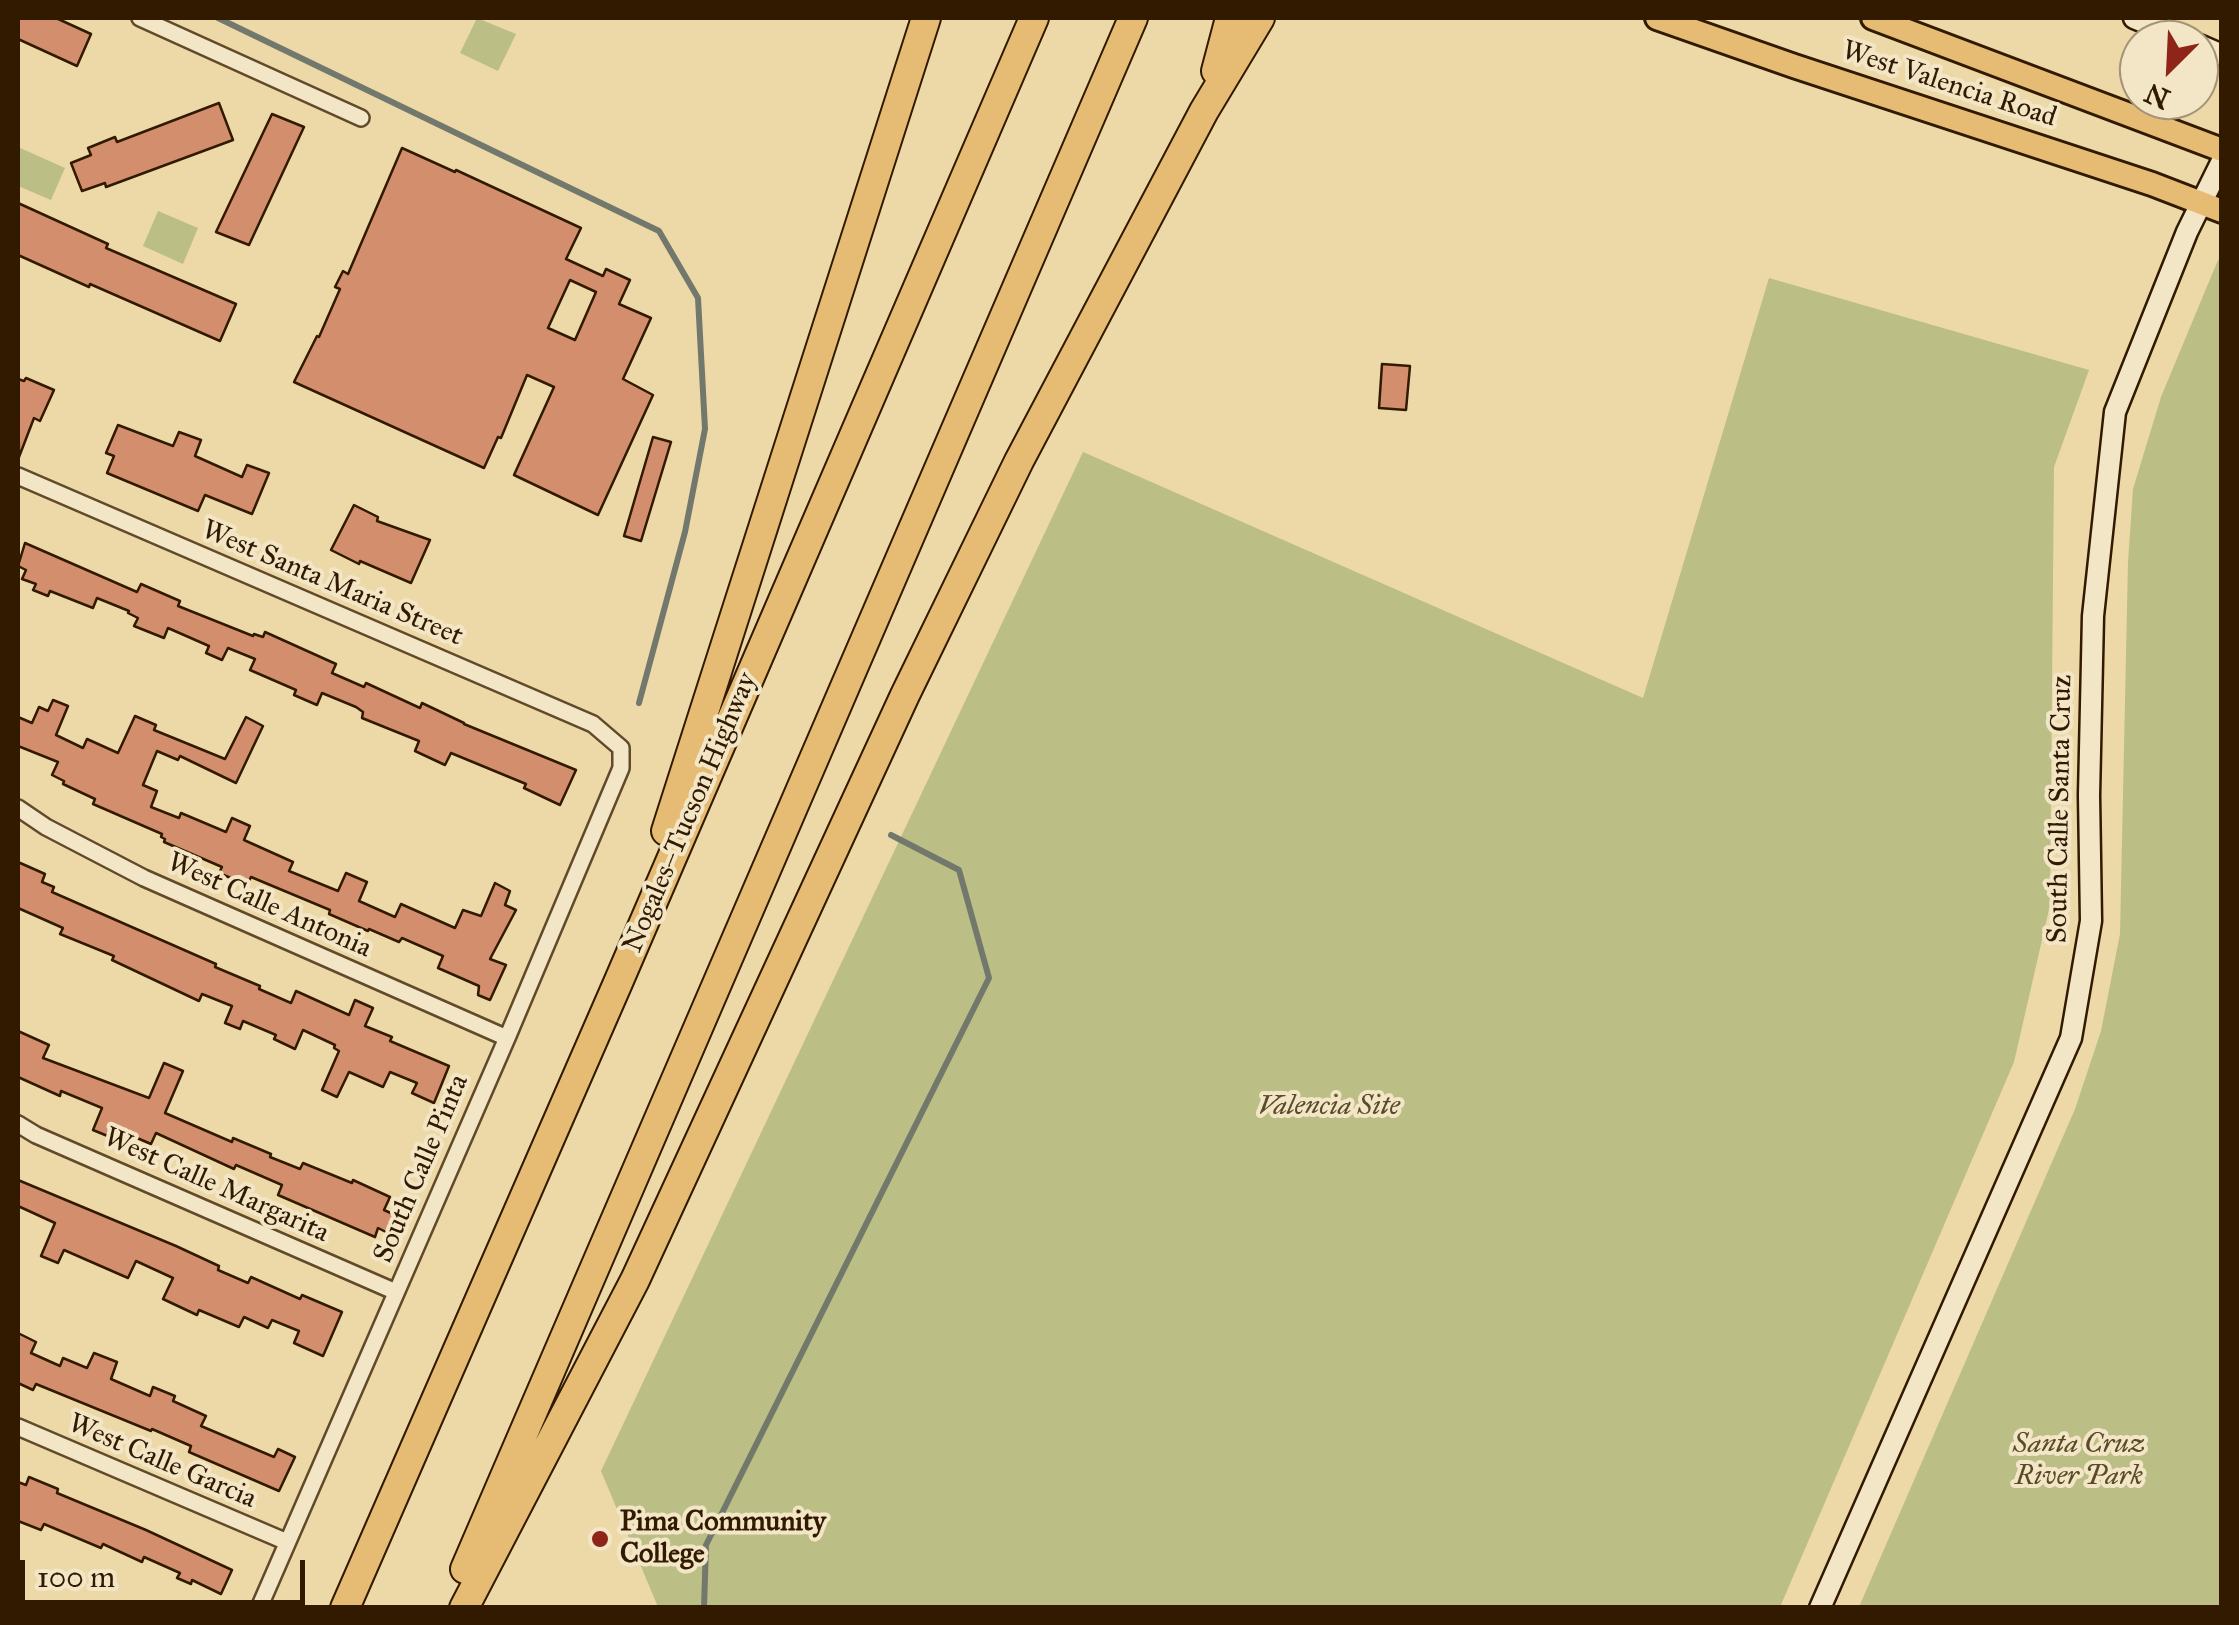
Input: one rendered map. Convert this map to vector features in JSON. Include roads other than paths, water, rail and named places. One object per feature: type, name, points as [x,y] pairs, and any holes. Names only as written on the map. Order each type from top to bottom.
[{"type":"highway","points":[[617,984],[926,18]]},
{"type":"highway","name":"Nogales–Tucson Highway","points":[[344,1608],[1034,18]]},
{"type":"highway","points":[[449,1608],[1133,18]]},
{"type":"highway","points":[[1204,111],[1230,18]]},
{"type":"highway","points":[[464,1608],[636,1280],[905,696],[1019,461],[1204,111],[1260,18]]},
{"type":"main road","name":"West Valencia Road","points":[[1657,18],[2212,206]]},
{"type":"main road","name":"West Valencia Road","points":[[1872,18],[2222,150]]},
{"type":"street","points":[[140,18],[361,118]]},
{"type":"street","name":"South Calle Santa Cruz","points":[[1820,1608],[2071,1038],[2091,922],[2093,616],[2115,412],[2187,232],[2212,206],[2222,162]]},
{"type":"street","name":"West Santa Maria Street","points":[[18,476],[593,724],[621,748]]},
{"type":"street","name":"South Calle Pinta","points":[[259,1608],[621,768],[621,748]]},
{"type":"street","name":"West Calle Antonia","points":[[18,808],[46,827],[144,878],[506,1038]]},
{"type":"street","name":"West Calle Margarita","points":[[18,1124],[396,1292]]},
{"type":"street","name":"West Calle Garcia","points":[[18,1427],[287,1542]]},
{"type":"waterway","points":[[218,18],[659,231],[698,298],[705,429],[685,532],[639,703]]},
{"type":"waterway","points":[[704,1608],[706,1545],[989,978],[959,870],[891,835]]},
{"type":"place","name":"Pima Community College","points":[[600,1539]]},
{"type":"park label","name":"Valencia Site","points":[[1329,1107]]},
{"type":"park label","name":"Santa Cruz River Park","points":[[2079,1461]]}]
